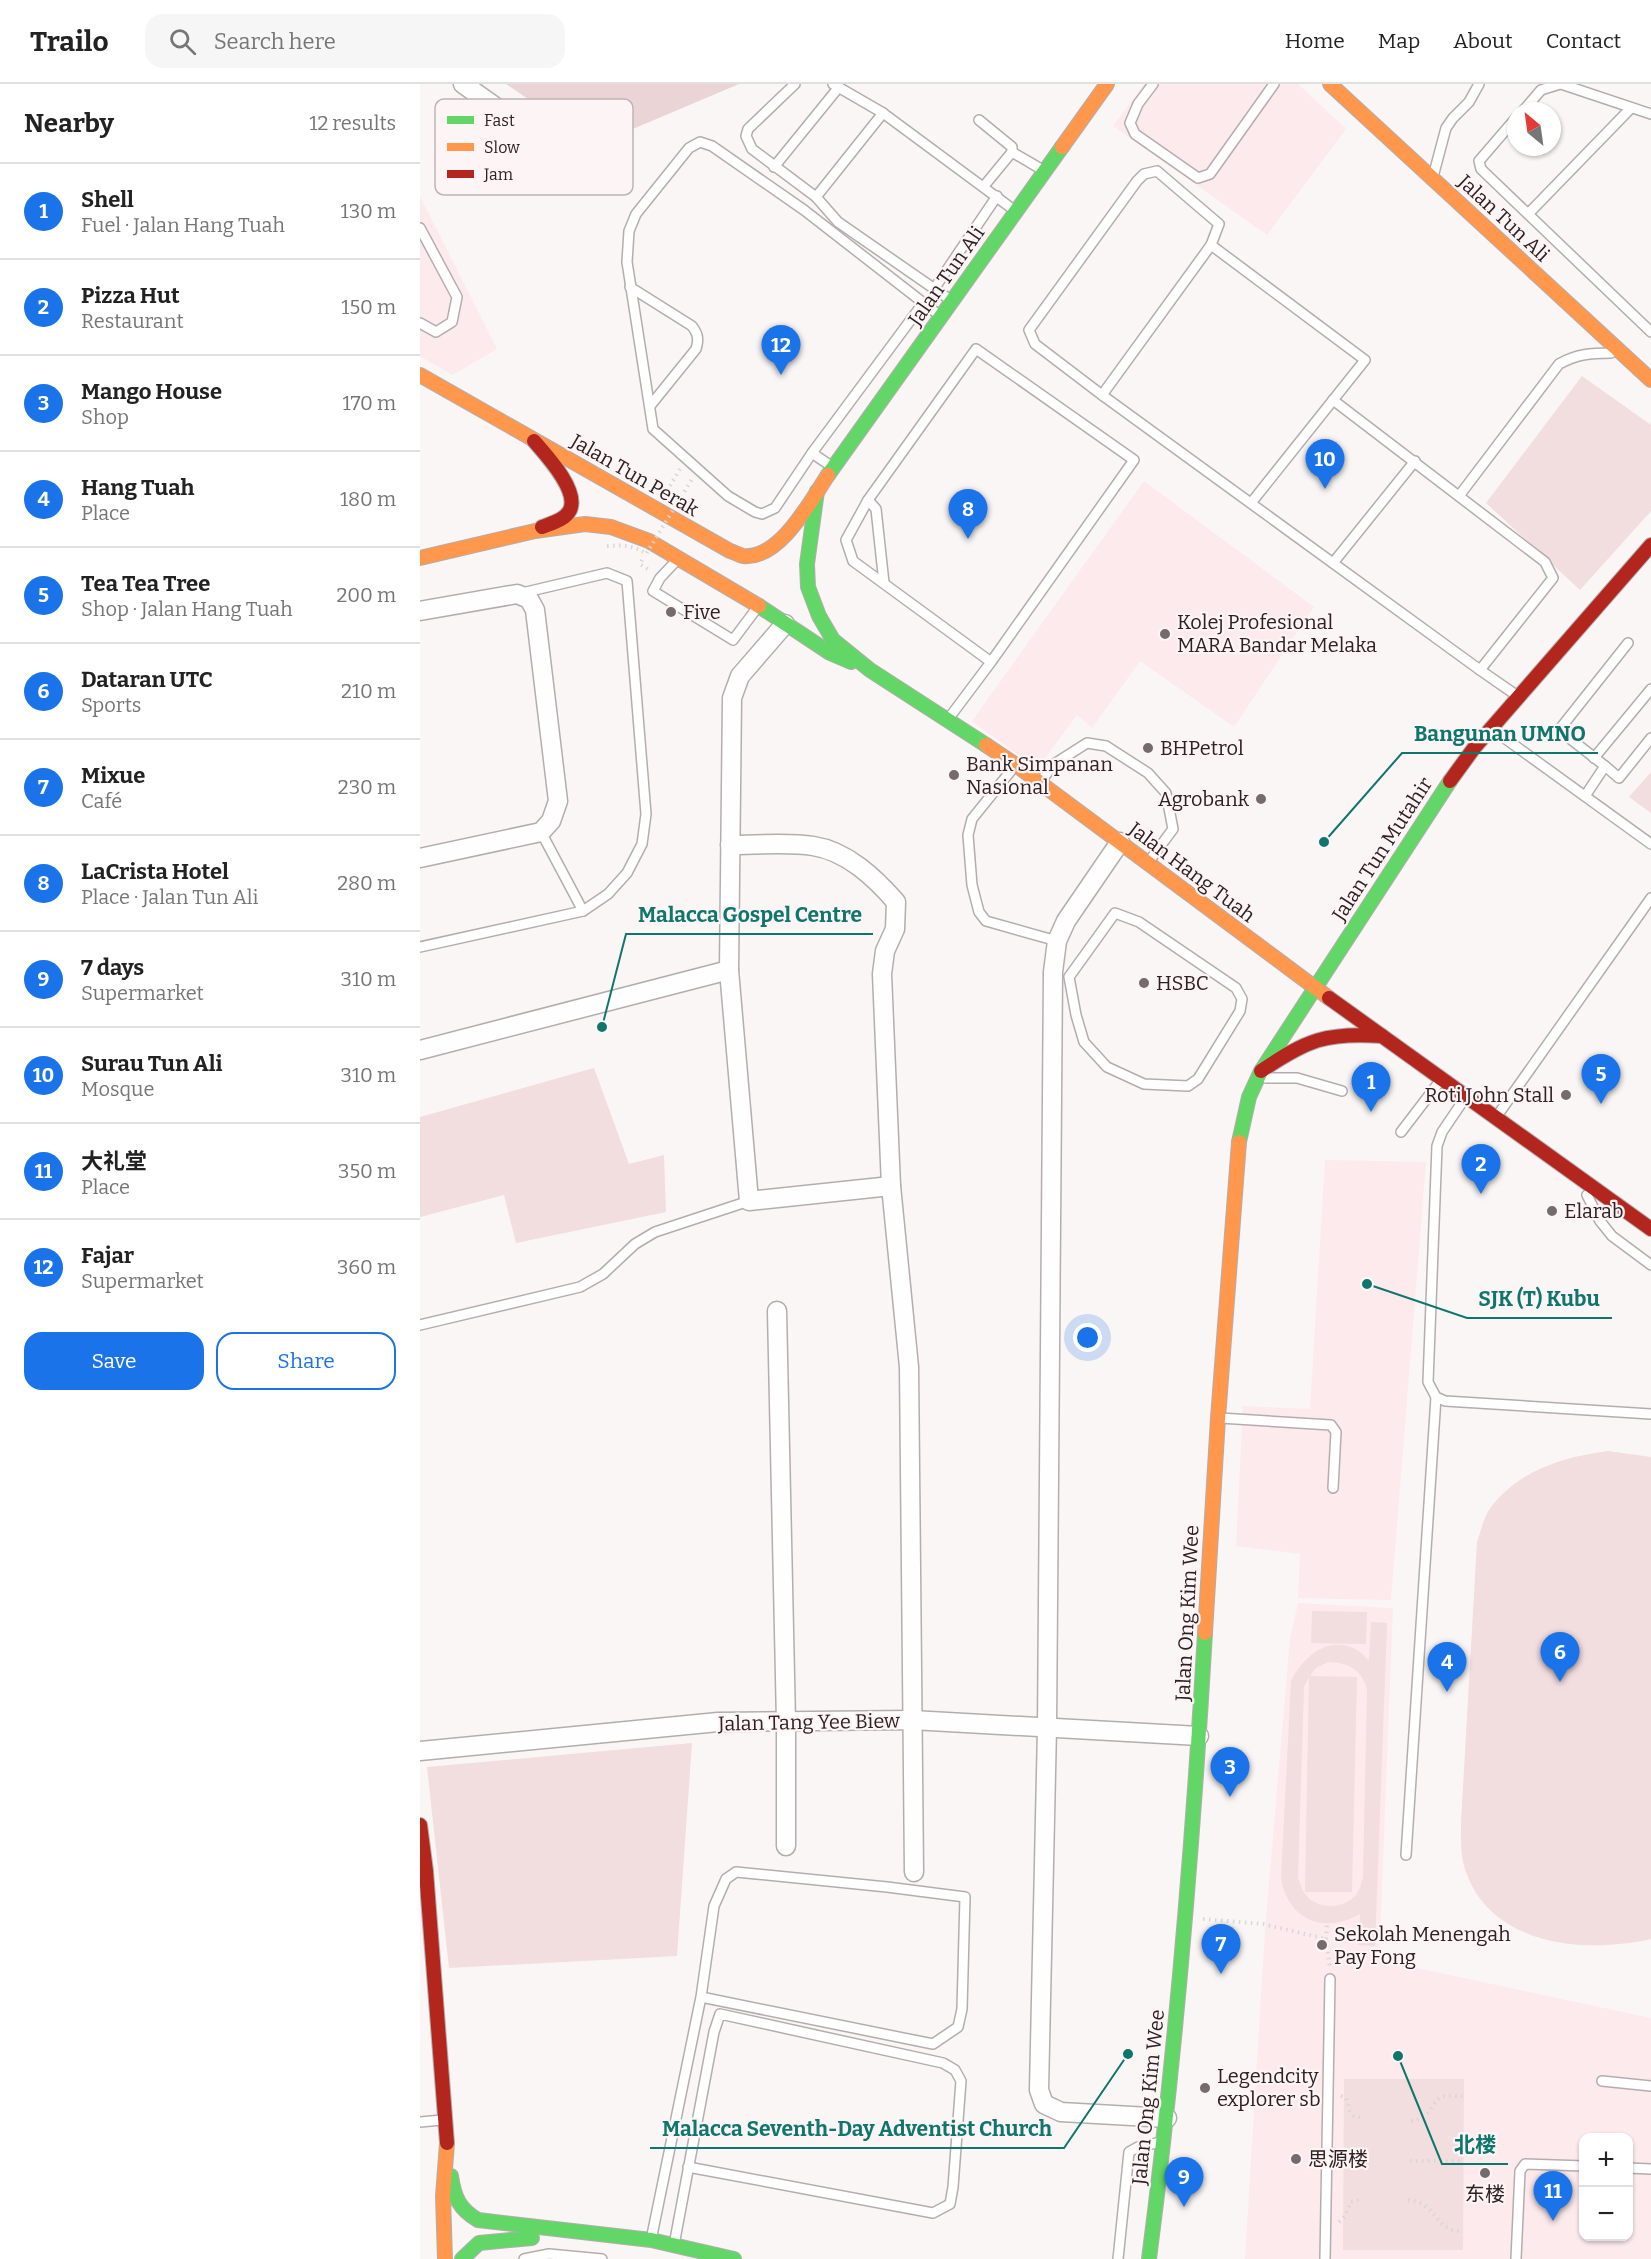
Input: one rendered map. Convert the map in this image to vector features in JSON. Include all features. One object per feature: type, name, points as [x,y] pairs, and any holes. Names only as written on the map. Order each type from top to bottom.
[{"type":"main road","name":"Jalan Tun Ali","points":[[1330,84],[1651,380]]},
{"type":"main road","name":"Jalan Tun Ali","points":[[817,491],[1104,86]]},
{"type":"main road","points":[[1622,353],[1642,362],[1651,361]]},
{"type":"main road","name":"Jalan Tun Perak","points":[[420,375],[730,551],[743,556],[757,554],[772,547],[798,521],[817,491]]},
{"type":"main road","points":[[532,439],[564,481],[570,493],[571,507],[565,517],[535,531]]},
{"type":"main road","name":"Jalan Hang Tuah","points":[[817,491],[807,564],[808,587],[819,616],[833,640],[870,670],[1016,765],[1314,987],[1651,1230]]},
{"type":"main road","points":[[420,558],[535,531],[585,524],[611,527],[649,541],[759,606],[830,653],[870,670]]},
{"type":"main road","name":"Jalan Tun Mutahir","points":[[1314,987],[1449,782],[1490,727],[1651,544]]},
{"type":"main road","name":"Jalan Ong Kim Wee","points":[[1149,2259],[1167,2118],[1199,1736],[1218,1418],[1239,1140],[1249,1097],[1259,1074],[1314,987]]},
{"type":"main road","points":[[1259,1074],[1299,1046],[1324,1036],[1350,1033],[1382,1036]]},
{"type":"main road","points":[[420,1825],[426,1944],[447,2149],[457,2204],[478,2220],[651,2240],[734,2259]]},
{"type":"main road","points":[[445,2259],[442,2196],[447,2149]]},
{"type":"main road","points":[[462,2259],[479,2243],[524,2240],[565,2230]]},
{"type":"street","points":[[463,84],[484,99]]},
{"type":"street","points":[[420,611],[517,594],[529,599],[535,610],[558,801],[551,821],[541,832],[420,858]]},
{"type":"street","points":[[785,624],[740,676],[732,698],[729,970],[749,1201],[891,1186]]},
{"type":"street","points":[[1120,842],[1066,921],[1058,941],[1061,974],[1039,2090],[1044,2104],[1061,2112],[1167,2118]]},
{"type":"street","points":[[730,845],[813,846],[836,853],[876,879],[896,902],[896,928],[885,951],[882,974],[891,1186],[909,1367],[914,1872]]},
{"type":"street","points":[[420,1050],[729,970]]},
{"type":"street","points":[[777,1311],[786,1722],[786,1846]]},
{"type":"street","name":"Jalan Tang Yee Biew","points":[[420,1751],[718,1722],[912,1720],[1199,1736]]},
{"type":"lane","points":[[795,84],[748,129],[746,136],[752,149],[816,197],[838,222],[952,301]]},
{"type":"lane","points":[[1153,84],[1138,104],[1130,123],[1135,134],[1198,178],[1210,174],[1274,84]]},
{"type":"lane","points":[[1432,178],[1446,128],[1469,102],[1479,84]]},
{"type":"lane","points":[[1530,102],[1541,90],[1560,84],[1651,114]]},
{"type":"lane","points":[[774,167],[836,85],[883,113],[1016,211]]},
{"type":"lane","points":[[1528,213],[1631,108]]},
{"type":"lane","points":[[816,197],[883,113]]},
{"type":"lane","points":[[980,120],[1012,147],[1012,152],[984,186]]},
{"type":"lane","points":[[1507,128],[1479,161],[1481,169],[1651,332]]},
{"type":"lane","points":[[924,303],[812,453],[775,508],[762,514],[728,496],[656,432],[651,424],[630,287],[627,255],[631,222],[689,148],[700,142],[712,146],[804,210],[941,316]]},
{"type":"lane","points":[[1012,152],[1044,171]]},
{"type":"lane","points":[[1102,395],[1211,244],[1219,224],[1157,171],[1144,174],[1137,181],[1029,330],[1035,344],[1102,395],[1251,504],[1518,697]]},
{"type":"lane","points":[[934,289],[997,196]]},
{"type":"lane","points":[[420,228],[457,297],[452,322],[436,332],[420,323]]},
{"type":"lane","points":[[1211,244],[1365,360],[1251,504]]},
{"type":"lane","points":[[630,287],[692,326],[697,333],[696,349],[650,406]]},
{"type":"lane","points":[[948,720],[991,662],[1134,460],[976,349],[868,500],[846,540],[853,561],[991,662]]},
{"type":"lane","points":[[1459,496],[1560,364],[1573,356],[1587,353],[1622,353]]},
{"type":"lane","points":[[1334,400],[1545,562],[1553,578],[1480,670]]},
{"type":"lane","points":[[812,453],[834,468]]},
{"type":"lane","points":[[1333,563],[1415,461]]},
{"type":"lane","points":[[868,500],[876,510],[884,583]]},
{"type":"lane","points":[[678,558],[660,578],[653,591],[733,639],[759,606]]},
{"type":"lane","points":[[420,947],[583,911],[608,894],[627,873],[642,844],[646,814],[627,582],[607,573],[517,594]]},
{"type":"lane","points":[[1628,643],[1559,730],[1619,778],[1651,738]]},
{"type":"lane","points":[[1594,758],[1651,689]]},
{"type":"lane","points":[[1490,727],[1651,844]]},
{"type":"lane","points":[[1039,782],[1054,764],[1087,743],[1106,746],[1148,773],[1166,793],[1173,829],[1148,863]]},
{"type":"lane","points":[[1016,765],[972,819],[968,835],[972,885],[979,912],[986,921],[1058,941]]},
{"type":"lane","points":[[1585,796],[1605,766]]},
{"type":"lane","points":[[541,832],[583,911]]},
{"type":"lane","points":[[1496,1118],[1651,898]]},
{"type":"lane","points":[[1115,912],[1139,922],[1236,988],[1242,999],[1240,1011],[1198,1079],[1188,1086],[1144,1084],[1107,1067],[1084,1042],[1061,974],[1115,912]]},
{"type":"lane","points":[[1259,1074],[1297,1078],[1342,1091]]},
{"type":"lane","points":[[1401,1132],[1441,1079]]},
{"type":"lane","points":[[1406,1855],[1436,1397],[1428,1382],[1437,1146],[1442,1132],[1466,1096]]},
{"type":"lane","points":[[1580,1178],[1600,1221],[1612,1236],[1651,1264]]},
{"type":"lane","points":[[420,1325],[580,1287],[603,1275],[635,1244],[655,1232],[749,1201]]},
{"type":"lane","points":[[1436,1397],[1445,1401],[1651,1414]]},
{"type":"lane","points":[[1218,1418],[1331,1425],[1336,1432],[1333,1488]]},
{"type":"lane","points":[[651,2240],[701,1997],[714,1905],[726,1879],[736,1872],[965,1897],[962,2009],[958,2027],[933,2044],[701,1997]]},
{"type":"lane","points":[[1325,2259],[1330,1979]]},
{"type":"lane","points":[[674,2246],[688,2167],[714,2032],[720,2014],[943,2063],[956,2070],[961,2081],[950,2204],[933,2213],[688,2167]]},
{"type":"lane","points":[[1602,2081],[1651,2086]]},
{"type":"lane","points":[[420,2122],[445,2120]]},
{"type":"lane","points":[[1119,2259],[1129,2152],[1138,2147],[1164,2142]]},
{"type":"lane","points":[[1516,2259],[1520,2171],[1526,2164],[1579,2166]]},
{"type":"lane","points":[[1633,2168],[1651,2169]]},
{"type":"lane","points":[[524,2259],[549,2254],[602,2259]]},
{"type":"path","points":[[666,491],[674,479]]},
{"type":"path","points":[[607,546],[621,545],[638,549],[646,554],[692,479]]},
{"type":"path","points":[[1184,1918],[1263,1924],[1326,1939]]},
{"type":"path","points":[[1327,1924],[1326,1939],[1330,1979]]},
{"type":"path","points":[[1329,2095],[1346,2098],[1354,2116],[1364,2118]]},
{"type":"path","points":[[1411,2121],[1428,2115],[1438,2099],[1445,2096],[1464,2096]]},
{"type":"path","points":[[1328,2159],[1362,2160]]},
{"type":"path","points":[[1410,2161],[1463,2161]]},
{"type":"path","points":[[1326,2223],[1342,2220],[1351,2202],[1362,2199]]},
{"type":"path","points":[[1408,2200],[1419,2201],[1429,2207],[1441,2225],[1449,2230],[1463,2231]]},
{"type":"shaded area","points":[[506,84],[739,84],[633,129],[633,99],[528,99]]},
{"type":"shaded area","points":[[1144,84],[1298,84],[1346,129],[1267,235],[1113,126]]},
{"type":"shaded area","points":[[420,196],[497,349],[452,375],[420,356]]},
{"type":"shaded area","points":[[1582,376],[1651,425],[1651,511],[1580,590],[1486,503]]},
{"type":"shaded area","name":"Kolej Profesional MARA Bandar Melaka","points":[[1144,481],[1314,607],[1234,727],[1140,661],[1092,728],[1077,715],[1037,769],[972,721]]},
{"type":"shaded area","points":[[1651,772],[1651,813],[1629,797]]},
{"type":"shaded area","points":[[594,1068],[629,1164],[664,1155],[666,1212],[516,1243],[504,1195],[420,1217],[420,1117]]},
{"type":"shaded area","points":[[1325,1160],[1426,1162],[1391,1600],[1298,1598],[1300,1554],[1236,1546],[1243,1406],[1310,1409]]},
{"type":"shaded area","points":[[1608,1451],[1651,1457],[1651,1939],[1598,1945],[1570,1944],[1543,1939],[1519,1930],[1497,1916],[1479,1897],[1464,1866],[1461,1822],[1477,1542],[1491,1507],[1515,1483],[1544,1467],[1575,1457]]},
{"type":"shaded area","name":"Sekolah Menengah Pay Fong","points":[[1298,1603],[1393,1608],[1379,1960],[1651,2018],[1651,2259],[1245,2259],[1265,1930],[1290,1639]]},
{"type":"shaded area","points":[[1312,1611],[1367,1612],[1366,1644],[1311,1643]]},
{"type":"shaded area","points":[[1371,1622],[1387,1623],[1375,1946],[1358,1945],[1360,1914],[1334,1923],[1321,1923],[1300,1914],[1285,1893],[1281,1879],[1291,1681],[1301,1665],[1324,1647],[1343,1645],[1355,1649],[1369,1660]],"holes":[[[1328,1662],[1348,1665],[1357,1671],[1367,1689],[1363,1877],[1353,1898],[1347,1902],[1326,1906],[1307,1897],[1298,1878],[1304,1687],[1309,1677],[1305,1892],[1352,1892],[1357,1677],[1310,1676],[1316,1668]]]},
{"type":"shaded area","points":[[692,1743],[677,1956],[449,1968],[427,1767]]},
{"type":"shaded area","points":[[1344,2079],[1464,2079],[1463,2250],[1343,2250]]},
{"type":"traffic: fast","points":[[828,475],[1062,147]]},
{"type":"traffic: fast","points":[[817,491],[807,564],[808,587],[819,616],[833,640],[870,670],[986,745]]},
{"type":"traffic: fast","points":[[759,606],[830,653],[851,662]]},
{"type":"traffic: fast","points":[[1239,1142],[1249,1097],[1261,1071],[1450,781]]},
{"type":"traffic: fast","points":[[1149,2259],[1183,1946],[1205,1633]]},
{"type":"traffic: fast","points":[[451,2176],[458,2202],[478,2220],[651,2240],[734,2259]]},
{"type":"traffic: fast","points":[[462,2259],[479,2243],[532,2238]]},
{"type":"traffic: slow","points":[[1062,147],[1107,84]]},
{"type":"traffic: slow","points":[[1330,84],[1651,380]]},
{"type":"traffic: slow","points":[[420,375],[730,551],[743,556],[757,555],[770,549],[782,539],[803,513],[828,475]]},
{"type":"traffic: slow","points":[[420,558],[535,531],[585,524],[611,527],[649,541],[759,606]]},
{"type":"traffic: slow","points":[[986,745],[1329,998]]},
{"type":"traffic: slow","points":[[1205,1633],[1218,1418],[1239,1142]]},
{"type":"traffic: slow","points":[[445,2259],[443,2196],[447,2143]]},
{"type":"traffic: jam","points":[[534,441],[560,473],[572,502],[565,516],[542,527]]},
{"type":"traffic: jam","points":[[1450,781],[1474,748],[1651,545]]},
{"type":"traffic: jam","points":[[1329,998],[1651,1229]]},
{"type":"traffic: jam","points":[[1261,1071],[1291,1052],[1318,1040],[1346,1035],[1382,1036]]},
{"type":"traffic: jam","points":[[420,1825],[426,1871],[447,2143]]},
{"type":"place","name":"Fajar","points":[[781,375]]},
{"type":"place","name":"Surau Tun Ali","points":[[1325,489]]},
{"type":"place","name":"LaCrista Hotel","points":[[968,539]]},
{"type":"place","name":"Five","points":[[671,612]]},
{"type":"place","name":"Kolej Profesional MARA Bandar Melaka","points":[[1165,634]]},
{"type":"place","name":"BHPetrol","points":[[1148,748]]},
{"type":"place","name":"Bank Simpanan Nasional","points":[[954,775]]},
{"type":"place","name":"Agrobank","points":[[1261,799]]},
{"type":"place","name":"Bangunan UMNO","points":[[1324,842]]},
{"type":"place","name":"HSBC","points":[[1144,983]]},
{"type":"place","name":"Malacca Gospel Centre","points":[[602,1027]]},
{"type":"place","name":"Roti John Stall","points":[[1566,1095]]},
{"type":"place","name":"Tea Tea Tree","points":[[1601,1104]]},
{"type":"place","name":"Shell","points":[[1371,1112]]},
{"type":"place","name":"Pizza Hut","points":[[1481,1194]]},
{"type":"place","name":"Elarab","points":[[1552,1211]]},
{"type":"place","name":"SJK (T) Kubu","points":[[1367,1284]]},
{"type":"place","name":"Dataran UTC","points":[[1560,1682]]},
{"type":"place","name":"Hang Tuah","points":[[1447,1692]]},
{"type":"place","name":"Mango House","points":[[1230,1797]]},
{"type":"place","name":"Sekolah Menengah Pay Fong","points":[[1322,1945]]},
{"type":"place","name":"Mixue","points":[[1221,1974]]},
{"type":"place","name":"Malacca Seventh-Day Adventist Church","points":[[1128,2054]]},
{"type":"place","name":"北楼","points":[[1398,2056]]},
{"type":"place","name":"Legendcity explorer sb","points":[[1205,2088]]},
{"type":"place","name":"思源楼","points":[[1296,2159]]},
{"type":"place","name":"东楼","points":[[1485,2173]]},
{"type":"place","name":"7 days","points":[[1184,2207]]},
{"type":"place","name":"大礼堂","points":[[1553,2221]]}]
